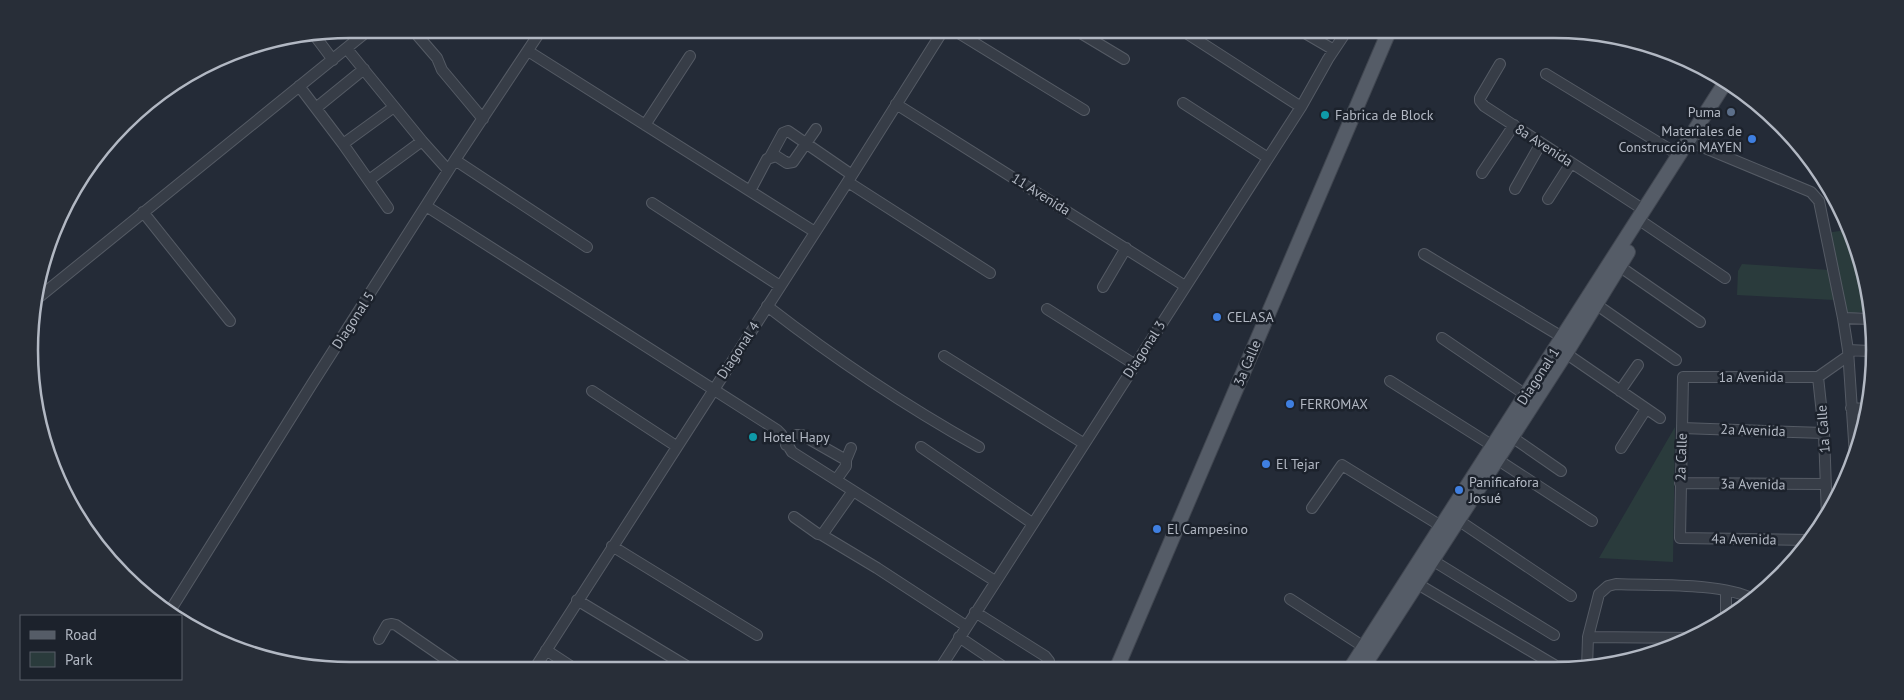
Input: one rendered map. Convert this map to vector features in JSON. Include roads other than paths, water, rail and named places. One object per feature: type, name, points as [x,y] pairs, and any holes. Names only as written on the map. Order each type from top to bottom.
[{"type":"main road","name":"3a Calle","points":[[1119,662],[1386,38]]},
{"type":"main road","name":"Diagonal 1","points":[[1362,662],[1413,581],[1441,526],[1493,453],[1512,437],[1564,345],[1679,155],[1692,143],[1723,87]]},
{"type":"main road","name":"Diagonal 1","points":[[1646,212],[1692,143],[1730,91]]},
{"type":"main road","name":"Diagonal 1","points":[[1360,662],[1364,647],[1413,581],[1432,560],[1458,520],[1526,394],[1597,304],[1619,266],[1625,247]]},
{"type":"street","points":[[43,295],[360,38]]},
{"type":"street","points":[[420,38],[437,58],[442,70],[483,119]]},
{"type":"street","name":"Diagonal 5","points":[[172,607],[448,170],[536,38]]},
{"type":"street","name":"Diagonal 4","points":[[538,662],[938,38]]},
{"type":"street","points":[[967,38],[1084,110]]},
{"type":"street","points":[[1089,38],[1124,59]]},
{"type":"street","points":[[1194,38],[1301,107]]},
{"type":"street","points":[[1313,38],[1334,50]]},
{"type":"street","name":"Diagonal 3","points":[[943,662],[1301,107],[1342,38]]},
{"type":"street","points":[[317,39],[333,60]]},
{"type":"street","points":[[347,49],[448,170]]},
{"type":"street","points":[[528,51],[815,232]]},
{"type":"street","points":[[645,125],[690,56]]},
{"type":"street","name":"8a Avenida","points":[[1500,64],[1480,101],[1646,212],[1725,278]]},
{"type":"street","points":[[316,108],[364,69]]},
{"type":"street","points":[[1546,74],[1679,155]]},
{"type":"street","points":[[299,86],[388,208]]},
{"type":"street","points":[[1183,103],[1268,158]]},
{"type":"street","name":"11 Avenida","points":[[896,104],[1185,286]]},
{"type":"street","points":[[343,144],[394,107]]},
{"type":"street","points":[[1482,173],[1514,125]]},
{"type":"street","points":[[770,156],[776,156],[787,163],[793,162],[816,128]]},
{"type":"street","points":[[750,191],[786,131],[806,143],[850,178],[990,274]]},
{"type":"street","points":[[369,180],[422,141]]},
{"type":"street","points":[[1515,189],[1542,143]]},
{"type":"street","points":[[1692,143],[1816,196],[1819,200],[1843,318],[1848,353],[1854,438]]},
{"type":"street","points":[[455,160],[587,247]]},
{"type":"street","points":[[1548,199],[1571,162]]},
{"type":"street","points":[[652,203],[780,286]]},
{"type":"street","points":[[426,206],[777,430],[782,434],[786,445],[792,452],[995,581]]},
{"type":"street","points":[[143,212],[230,322]]},
{"type":"street","points":[[1103,287],[1126,248]]},
{"type":"street","points":[[1424,254],[1564,345],[1620,390],[1660,418]]},
{"type":"street","points":[[1619,266],[1700,322]]},
{"type":"street","points":[[1597,304],[1676,360]]},
{"type":"street","points":[[767,306],[808,338],[870,381],[926,418],[978,447]]},
{"type":"street","points":[[1047,309],[1134,364]]},
{"type":"street","points":[[1843,318],[1865,319]]},
{"type":"street","points":[[1442,338],[1526,394]]},
{"type":"street","points":[[1818,377],[1848,353],[1866,351]]},
{"type":"street","points":[[944,356],[1083,443]]},
{"type":"street","points":[[1620,390],[1638,365]]},
{"type":"street","name":"1a Avenida","points":[[1683,377],[1818,377]]},
{"type":"street","name":"2a Calle","points":[[1680,538],[1683,377]]},
{"type":"street","name":"1a Calle","points":[[1818,377],[1824,433],[1827,503]]},
{"type":"street","points":[[1390,381],[1592,521]]},
{"type":"street","points":[[592,391],[676,446]]},
{"type":"street","points":[[1620,448],[1646,408]]},
{"type":"street","points":[[1852,408],[1860,409]]},
{"type":"street","name":"2a Avenida","points":[[1682,428],[1824,433]]},
{"type":"street","points":[[786,445],[796,435],[802,435],[846,460]]},
{"type":"street","points":[[1512,437],[1561,471]]},
{"type":"street","points":[[921,447],[1032,523]]},
{"type":"street","points":[[836,480],[846,466],[846,460],[851,448]]},
{"type":"street","points":[[1312,508],[1342,465],[1441,526]]},
{"type":"street","name":"3a Avenida","points":[[1680,483],[1826,484]]},
{"type":"street","points":[[822,534],[853,491]]},
{"type":"street","points":[[794,518],[966,626]]},
{"type":"street","points":[[1458,520],[1571,596]]},
{"type":"street","name":"4a Avenida","points":[[1680,538],[1802,540]]},
{"type":"street","points":[[612,546],[757,635]]},
{"type":"street","points":[[1432,560],[1554,635]]},
{"type":"street","points":[[1413,581],[1550,662]]},
{"type":"street","points":[[1587,661],[1588,637],[1599,594],[1608,586],[1626,584],[1695,587],[1726,591],[1745,597]]},
{"type":"street","points":[[1726,591],[1726,611]]},
{"type":"street","points":[[1290,599],[1364,647]]},
{"type":"street","points":[[577,600],[680,662]]},
{"type":"street","points":[[975,612],[1045,656],[1049,660],[1048,662]]},
{"type":"street","points":[[378,639],[387,625],[396,625],[450,662]]},
{"type":"street","points":[[959,637],[996,662]]},
{"type":"street","points":[[1588,637],[1676,638]]},
{"type":"street","points":[[546,650],[564,662]]},
{"type":"place","name":"Puma","points":[[1731,112]]},
{"type":"place","name":"Fabrica de Block","points":[[1325,115]]},
{"type":"place","name":"Materiales de Construcción MAYEN","points":[[1752,139]]},
{"type":"place","name":"CELASA","points":[[1217,317]]},
{"type":"place","name":"FERROMAX","points":[[1290,404]]},
{"type":"place","name":"Hotel Hapy","points":[[753,437]]},
{"type":"place","name":"El Tejar","points":[[1266,464]]},
{"type":"place","name":"Panificafora Josué","points":[[1459,490]]},
{"type":"place","name":"El Campesino","points":[[1157,529]]}]
